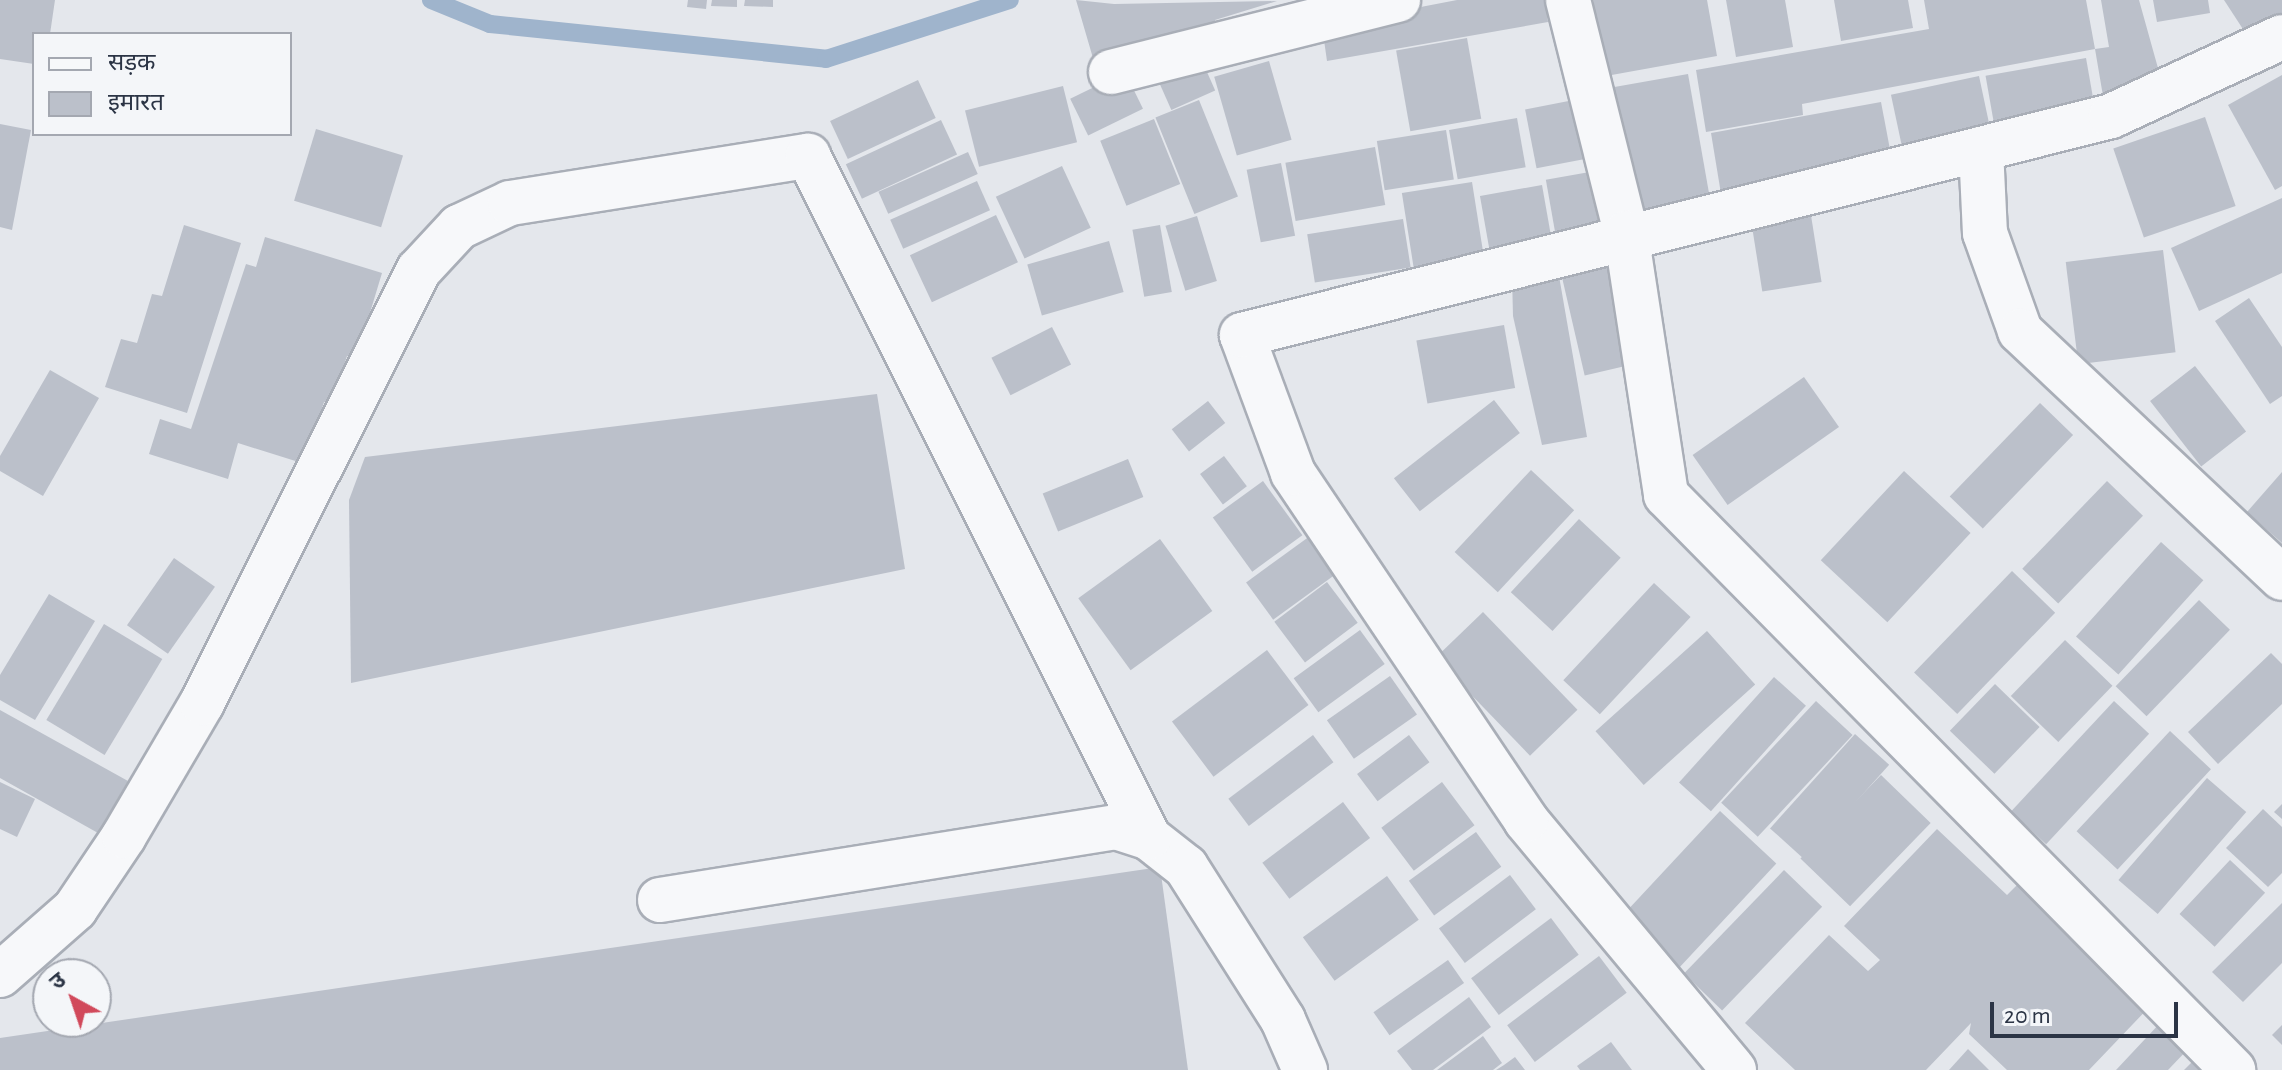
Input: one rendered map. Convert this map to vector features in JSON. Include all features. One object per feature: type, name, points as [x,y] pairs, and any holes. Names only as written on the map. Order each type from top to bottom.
[{"type":"street","points":[[1111,72],[1398,0]]},
{"type":"street","points":[[1568,0],[1626,233],[1666,495],[2233,1070]]},
{"type":"street","points":[[1734,1070],[1526,820],[1293,473],[1242,335],[1626,233],[2111,116],[2282,37]]},
{"type":"street","points":[[1981,149],[1985,233],[2020,331],[2282,578]]},
{"type":"street","points":[[0,975],[75,909],[124,836],[202,703],[419,270],[459,227],[510,203],[808,156],[1149,838]]},
{"type":"street","points":[[660,900],[1116,827],[1149,838],[1186,867],[1224,921],[1305,1070]]},
{"type":"building","points":[[0,0],[55,0],[50,32],[32,32],[32,64],[0,59]]},
{"type":"building","points":[[688,0],[707,0],[706,9],[687,7]]},
{"type":"building","points":[[712,0],[737,0],[737,7],[711,6]]},
{"type":"building","points":[[745,0],[773,0],[773,7],[744,6]]},
{"type":"building","points":[[1076,0],[1114,4],[1277,1],[1215,20],[1219,34],[1095,65]]},
{"type":"building","points":[[1457,0],[1545,0],[1548,22],[1327,61],[1322,26]]},
{"type":"building","points":[[1593,0],[1707,0],[1717,56],[1606,76]]},
{"type":"building","points":[[1726,0],[1785,0],[1793,47],[1736,57]]},
{"type":"building","points":[[1834,0],[1908,0],[1913,28],[1841,41]]},
{"type":"building","points":[[1924,0],[2086,0],[2095,49],[1802,104],[1803,115],[1706,132],[1696,70],[1929,29]]},
{"type":"building","points":[[2101,0],[2139,0],[2163,86],[2103,96],[2095,49],[2109,47]]},
{"type":"building","points":[[2153,0],[2208,0],[2210,13],[2157,22]]},
{"type":"building","points":[[2224,0],[2282,0],[2282,24],[2252,43]]},
{"type":"building","points":[[1467,38],[1481,119],[1410,131],[1396,51]]},
{"type":"building","points":[[2086,58],[2095,111],[1995,129],[1986,76]]},
{"type":"building","points":[[1269,61],[1292,140],[1237,156],[1214,77]]},
{"type":"building","points":[[1203,63],[1215,90],[1171,110],[1159,83]]},
{"type":"building","points":[[1125,72],[1143,109],[1088,136],[1070,99]]},
{"type":"building","points":[[1688,74],[1710,201],[1633,215],[1610,88]]},
{"type":"building","points":[[2282,75],[2282,186],[2275,190],[2228,105]]},
{"type":"building","points":[[1979,76],[1991,135],[1903,153],[1891,95]]},
{"type":"building","points":[[918,80],[936,118],[848,159],[830,121]]},
{"type":"building","points":[[1063,86],[1077,142],[979,167],[965,110]]},
{"type":"building","points":[[1584,98],[1595,157],[1537,168],[1525,109]]},
{"type":"building","points":[[1199,100],[1238,196],[1194,214],[1155,118]]},
{"type":"building","points":[[1881,102],[1892,160],[1723,206],[1711,133]]},
{"type":"building","points":[[2205,117],[2236,206],[2144,237],[2113,149]]},
{"type":"building","points":[[1517,118],[1526,167],[1458,179],[1449,130]]},
{"type":"building","points":[[1154,119],[1180,184],[1126,206],[1100,141]]},
{"type":"building","points":[[941,120],[957,154],[862,199],[846,164]]},
{"type":"building","points":[[0,124],[31,130],[12,230],[0,227]]},
{"type":"building","points":[[316,129],[403,156],[381,227],[294,201]]},
{"type":"building","points":[[1446,130],[1454,179],[1385,190],[1377,141]]},
{"type":"building","points":[[1375,147],[1385,205],[1296,221],[1285,163]]},
{"type":"building","points":[[968,152],[978,174],[888,214],[878,192]]},
{"type":"building","points":[[1281,163],[1295,236],[1261,242],[1247,170]]},
{"type":"building","points":[[1062,166],[1091,228],[1025,258],[996,197]]},
{"type":"building","points":[[1601,170],[1611,229],[1556,239],[1546,180]]},
{"type":"building","points":[[977,181],[990,210],[903,249],[890,220]]},
{"type":"building","points":[[1472,182],[1484,256],[1414,267],[1402,193]]},
{"type":"building","points":[[1542,185],[1552,242],[1490,253],[1480,196]]},
{"type":"building","points":[[2282,198],[2282,273],[2199,311],[2171,248]]},
{"type":"building","points":[[1810,209],[1822,282],[1762,291],[1751,218]]},
{"type":"building","points":[[996,215],[1018,262],[932,302],[910,255]]},
{"type":"building","points":[[1197,216],[1217,281],[1185,291],[1165,226]]},
{"type":"building","points":[[1403,219],[1411,267],[1315,283],[1307,234]]},
{"type":"building","points":[[184,225],[241,243],[187,413],[105,387],[121,339],[137,343],[152,294],[162,296]]},
{"type":"building","points":[[1160,225],[1172,292],[1144,297],[1132,230]]},
{"type":"building","points":[[265,237],[382,273],[356,359],[347,356],[332,404],[324,402],[305,464],[238,443],[228,479],[149,454],[160,419],[191,429],[246,264],[256,267]]},
{"type":"building","points":[[1109,241],[1124,292],[1042,315],[1027,264]]},
{"type":"building","points":[[2163,250],[2176,352],[2078,364],[2066,262]]},
{"type":"building","points":[[1613,258],[1637,363],[1585,375],[1560,270]]},
{"type":"building","points":[[1512,276],[1559,276],[1587,437],[1542,445],[1513,316]]},
{"type":"building","points":[[2249,298],[2282,347],[2282,396],[2270,404],[2215,321]]},
{"type":"building","points":[[1504,325],[1515,388],[1427,403],[1416,340]]},
{"type":"building","points":[[1052,327],[1071,364],[1010,395],[991,358]]},
{"type":"building","points":[[2195,366],[2246,431],[2201,466],[2150,401]]},
{"type":"building","points":[[50,370],[99,398],[43,496],[0,471],[0,456]]},
{"type":"building","points":[[1804,377],[1839,427],[1728,505],[1693,455]]},
{"type":"building","points":[[877,394],[905,569],[351,683],[349,500],[365,457]]},
{"type":"building","points":[[1494,400],[1520,433],[1420,511],[1394,478]]},
{"type":"building","points":[[1208,401],[1225,423],[1189,451],[1172,429]]},
{"type":"building","points":[[2040,403],[2073,435],[1983,528],[1950,497]]},
{"type":"building","points":[[1224,456],[1247,486],[1223,504],[1200,474]]},
{"type":"building","points":[[1128,459],[1143,497],[1058,531],[1043,493]]},
{"type":"building","points":[[1531,470],[1574,510],[1498,592],[1455,552]]},
{"type":"building","points":[[1904,471],[1971,533],[1887,622],[1821,560]]},
{"type":"building","points":[[2282,472],[2282,543],[2247,512]]},
{"type":"building","points":[[1263,481],[1302,535],[1252,572],[1213,517]]},
{"type":"building","points":[[2107,481],[2143,516],[2058,603],[2022,569]]},
{"type":"building","points":[[1579,519],[1621,558],[1552,631],[1511,592]]},
{"type":"building","points":[[1310,536],[1337,573],[1273,620],[1246,582]]},
{"type":"building","points":[[1160,539],[1212,611],[1131,670],[1078,598]]},
{"type":"building","points":[[2161,542],[2203,580],[2118,675],[2076,636]]},
{"type":"building","points":[[174,558],[215,587],[168,654],[127,625]]},
{"type":"building","points":[[2012,571],[2055,613],[1957,714],[1914,672]]},
{"type":"building","points":[[1327,582],[1358,623],[1305,662],[1274,622]]},
{"type":"building","points":[[1654,583],[1691,617],[1600,714],[1563,680]]},
{"type":"building","points":[[49,594],[95,621],[35,720],[0,700],[0,675]]},
{"type":"building","points":[[2199,600],[2230,630],[2147,716],[2116,686]]},
{"type":"building","points":[[1483,612],[1577,710],[1530,756],[1436,658]]},
{"type":"building","points":[[104,624],[162,659],[105,755],[46,720]]},
{"type":"building","points":[[1360,630],[1385,664],[1318,712],[1294,678]]},
{"type":"building","points":[[1707,631],[1755,685],[1644,785],[1596,731]]},
{"type":"building","points":[[2065,640],[2112,686],[2058,742],[2011,696]]},
{"type":"building","points":[[1267,650],[1309,705],[1213,777],[1172,722]]},
{"type":"building","points":[[2271,653],[2282,664],[2282,704],[2218,764],[2188,732]]},
{"type":"building","points":[[1390,676],[1417,715],[1354,759],[1327,720]]},
{"type":"building","points":[[1774,677],[1806,706],[1711,811],[1679,783]]},
{"type":"building","points":[[1995,684],[2040,727],[1994,774],[1950,731]]},
{"type":"building","points":[[1816,701],[1853,735],[1758,837],[1721,803]]},
{"type":"building","points":[[2114,701],[2149,734],[2046,844],[2011,811]]},
{"type":"building","points":[[0,710],[128,781],[98,833],[0,778]]},
{"type":"building","points":[[2170,731],[2211,769],[2118,869],[2077,831]]},
{"type":"building","points":[[1855,734],[1889,765],[1804,859],[1770,828]]},
{"type":"building","points":[[1313,735],[1333,762],[1249,826],[1228,799]]},
{"type":"building","points":[[1409,735],[1429,762],[1378,801],[1357,774]]},
{"type":"building","points":[[1881,775],[1931,823],[1850,906],[1800,858]]},
{"type":"building","points":[[2207,778],[2246,812],[2158,914],[2118,880]]},
{"type":"building","points":[[0,782],[35,799],[17,837],[0,829]]},
{"type":"building","points":[[1442,782],[1474,825],[1414,871],[1381,828]]},
{"type":"building","points":[[1343,802],[1370,838],[1289,899],[1262,863]]},
{"type":"building","points":[[2282,804],[2282,819],[2274,812]]},
{"type":"building","points":[[2263,809],[2282,827],[2282,873],[2268,887],[2226,848]]},
{"type":"building","points":[[1720,811],[1776,864],[1673,974],[1617,921]]},
{"type":"building","points":[[1937,829],[2007,895],[2018,884],[2104,966],[2155,1001],[2089,1070],[2007,1070],[1969,1034],[1971,1023],[1926,1070],[1795,1070],[1745,1023],[1829,935],[1868,971],[1880,960],[1844,926]]},
{"type":"building","points":[[1476,832],[1501,867],[1434,916],[1409,881]]},
{"type":"building","points":[[2230,860],[2265,893],[2215,947],[2180,914]]},
{"type":"building","points":[[1160,867],[1188,1070],[0,1070],[0,1038],[32,1033],[32,1038],[112,1038],[112,1021]]},
{"type":"building","points":[[1784,870],[1822,907],[1722,1010],[1684,974]]},
{"type":"building","points":[[1510,875],[1536,909],[1465,963],[1439,929]]},
{"type":"building","points":[[1387,876],[1419,920],[1335,981],[1303,937]]},
{"type":"building","points":[[2282,903],[2282,963],[2243,1002],[2212,972]]},
{"type":"building","points":[[1551,918],[1579,955],[1499,1015],[1471,978]]},
{"type":"building","points":[[1599,956],[1627,993],[1535,1062],[1507,1025]]},
{"type":"building","points":[[1448,960],[1464,983],[1390,1035],[1373,1012]]},
{"type":"building","points":[[1469,997],[1491,1027],[1433,1070],[1412,1070],[1397,1051]]},
{"type":"building","points":[[2161,1022],[2189,1048],[2168,1070],[2116,1070]]},
{"type":"building","points":[[2282,1025],[2282,1045],[2272,1035]]},
{"type":"building","points":[[1483,1036],[1502,1063],[1493,1070],[1437,1070]]},
{"type":"building","points":[[1611,1042],[1632,1070],[1580,1070],[1577,1066]]},
{"type":"building","points":[[1968,1049],[1989,1070],[1949,1070]]},
{"type":"building","points":[[1515,1057],[1525,1070],[1496,1070],[1504,1065]]},
{"type":"building","points":[[2197,1057],[2211,1070],[2184,1070]]},
{"type":"waterway","points":[[431,0],[490,24],[826,59],[1010,0]]}]
